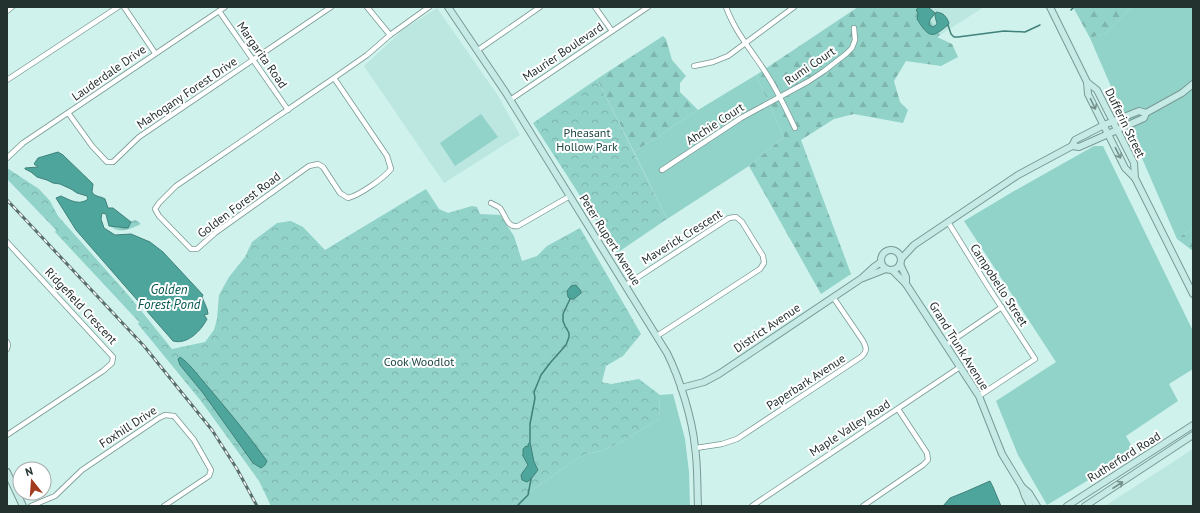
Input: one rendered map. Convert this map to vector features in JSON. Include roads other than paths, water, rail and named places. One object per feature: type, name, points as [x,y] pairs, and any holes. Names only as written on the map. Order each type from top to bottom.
[{"type":"street","points":[[7,11],[12,7]]},
{"type":"street","points":[[7,80],[118,7]]},
{"type":"street","points":[[124,7],[156,53]]},
{"type":"street","name":"Lauderdale Drive","points":[[7,158],[23,143],[225,7]]},
{"type":"street","name":"Mahogany Forest Drive","points":[[68,114],[92,146],[107,162],[113,162],[140,137],[331,7]]},
{"type":"street","points":[[367,7],[390,35]]},
{"type":"street","name":"Golden Forest Road","points":[[334,78],[387,156],[391,169],[387,174],[356,196],[348,198],[340,193],[323,167],[318,164],[309,166],[215,233],[197,249],[191,249],[156,212],[155,209],[159,203],[176,186],[367,55],[390,35],[428,7]]},
{"type":"street","name":"Peter Rupert Avenue","points":[[448,7],[478,50],[545,154],[667,353],[674,367],[692,428],[696,448],[698,506]]},
{"type":"street","points":[[478,50],[540,7]]},
{"type":"street","points":[[595,7],[612,31]]},
{"type":"street","name":"Maurier Boulevard","points":[[510,100],[648,7]]},
{"type":"street","points":[[726,7],[734,26],[766,72],[795,128]]},
{"type":"street","points":[[694,66],[713,62],[728,56],[794,7]]},
{"type":"street","name":"Dufferin Street","points":[[1050,7],[1087,82],[1088,94],[1125,168],[1135,178],[1193,294]]},
{"type":"street","name":"Margarita Road","points":[[219,11],[288,110]]},
{"type":"street","name":"Rumi Court","points":[[780,97],[817,76],[846,54],[852,48],[855,40],[854,28]]},
{"type":"street","name":"Dufferin Street","points":[[1087,82],[1097,90],[1134,164],[1135,178]]},
{"type":"street","points":[[1072,146],[1079,147],[1144,118],[1146,113],[1177,96],[1193,84]]},
{"type":"street","name":"Ahchie Court","points":[[662,170],[741,118],[780,97]]},
{"type":"street","points":[[901,261],[897,252],[890,250],[884,252],[881,256],[881,262],[884,267],[889,270],[897,268],[914,245],[1018,175],[1072,146],[1075,140],[1139,111],[1146,113]]},
{"type":"street","points":[[491,203],[499,207],[509,224],[514,227],[570,196]]},
{"type":"street","name":"Maverick Crescent","points":[[626,285],[729,218],[736,217],[742,222],[763,256],[764,263],[760,269],[657,336]]},
{"type":"street","name":"Campobello Street","points":[[948,222],[1035,358],[979,396]]},
{"type":"street","name":"Ridgefield Crescent","points":[[7,242],[113,357],[112,363],[103,371],[7,435]]},
{"type":"street","points":[[897,252],[900,249],[914,245]]},
{"type":"street","name":"Grand Trunk Avenue","points":[[901,261],[906,277],[906,284]]},
{"type":"street","name":"District Avenue","points":[[681,388],[704,382],[719,374],[862,278],[881,262]]},
{"type":"street","name":"Grand Trunk Avenue","points":[[889,270],[906,284],[979,396],[1002,454],[1022,487],[1030,506]]},
{"type":"street","name":"District Avenue","points":[[862,278],[889,270]]},
{"type":"street","name":"Paperbark Avenue","points":[[696,448],[722,444],[737,439],[866,353],[866,347],[833,297]]},
{"type":"street","points":[[946,345],[1002,307]]},
{"type":"street","points":[[7,342],[7,349]]},
{"type":"street","name":"Maple Valley Road","points":[[752,506],[960,367]]},
{"type":"street","points":[[863,506],[923,466],[928,460],[927,453],[898,409]]},
{"type":"street","name":"Foxhill Drive","points":[[31,506],[55,496],[82,470],[158,418],[165,415],[174,416],[194,440],[211,470],[209,476],[164,506]]},
{"type":"street","name":"Rutherford Road","points":[[1067,506],[1193,425]]},
{"type":"street","name":"Rutherford Road","points":[[1085,506],[1193,435]]},
{"type":"street","points":[[7,472],[23,506]]},
{"type":"street","name":"Grand Trunk Avenue","points":[[1022,487],[1029,493],[1037,506]]},
{"type":"water","points":[[919,7],[928,7],[935,13],[930,19],[929,25],[933,27],[937,24],[935,16],[936,12],[941,13],[947,18],[949,23],[948,25],[934,34],[928,33],[917,19],[918,13],[916,10]]},
{"type":"water","name":"Golden Forest Pond","points":[[58,152],[93,184],[93,194],[105,199],[108,208],[113,208],[131,222],[128,228],[109,226],[106,214],[102,213],[101,219],[104,228],[115,235],[131,234],[150,242],[163,252],[203,295],[202,297],[208,314],[204,315],[207,319],[193,336],[183,341],[173,341],[76,230],[56,198],[61,196],[74,202],[81,202],[88,199],[87,196],[77,193],[60,184],[37,177],[25,169],[38,167],[34,164],[38,158]]},
{"type":"water","points":[[576,285],[581,293],[574,299],[570,299],[567,291],[571,286]]},
{"type":"water","points":[[180,357],[192,368],[244,430],[267,461],[265,465],[261,468],[253,463],[203,393],[180,365],[178,359]]},
{"type":"water","points":[[530,442],[534,462],[538,470],[527,482],[522,480],[521,475],[528,465],[523,456],[523,449],[526,446],[528,447]]},
{"type":"water","points":[[990,481],[1001,506],[943,506],[950,498]]},
{"type":"waterway","points":[[1071,10],[1074,7]]},
{"type":"waterway","points":[[948,25],[951,34],[954,37],[1004,31],[1025,32],[1040,25]]},
{"type":"waterway","points":[[530,442],[530,424],[535,398],[534,392],[541,375],[566,345],[569,333],[563,321],[563,314],[570,299]]},
{"type":"waterway","points":[[517,506],[528,495],[531,479]]},
{"type":"railway","points":[[7,200],[144,346],[212,430],[237,469],[257,506]]},
{"type":"park label","name":"Pheasant Hollow Park","points":[[587,140]]},
{"type":"park label","name":"Cook Woodlot","points":[[419,362]]}]
